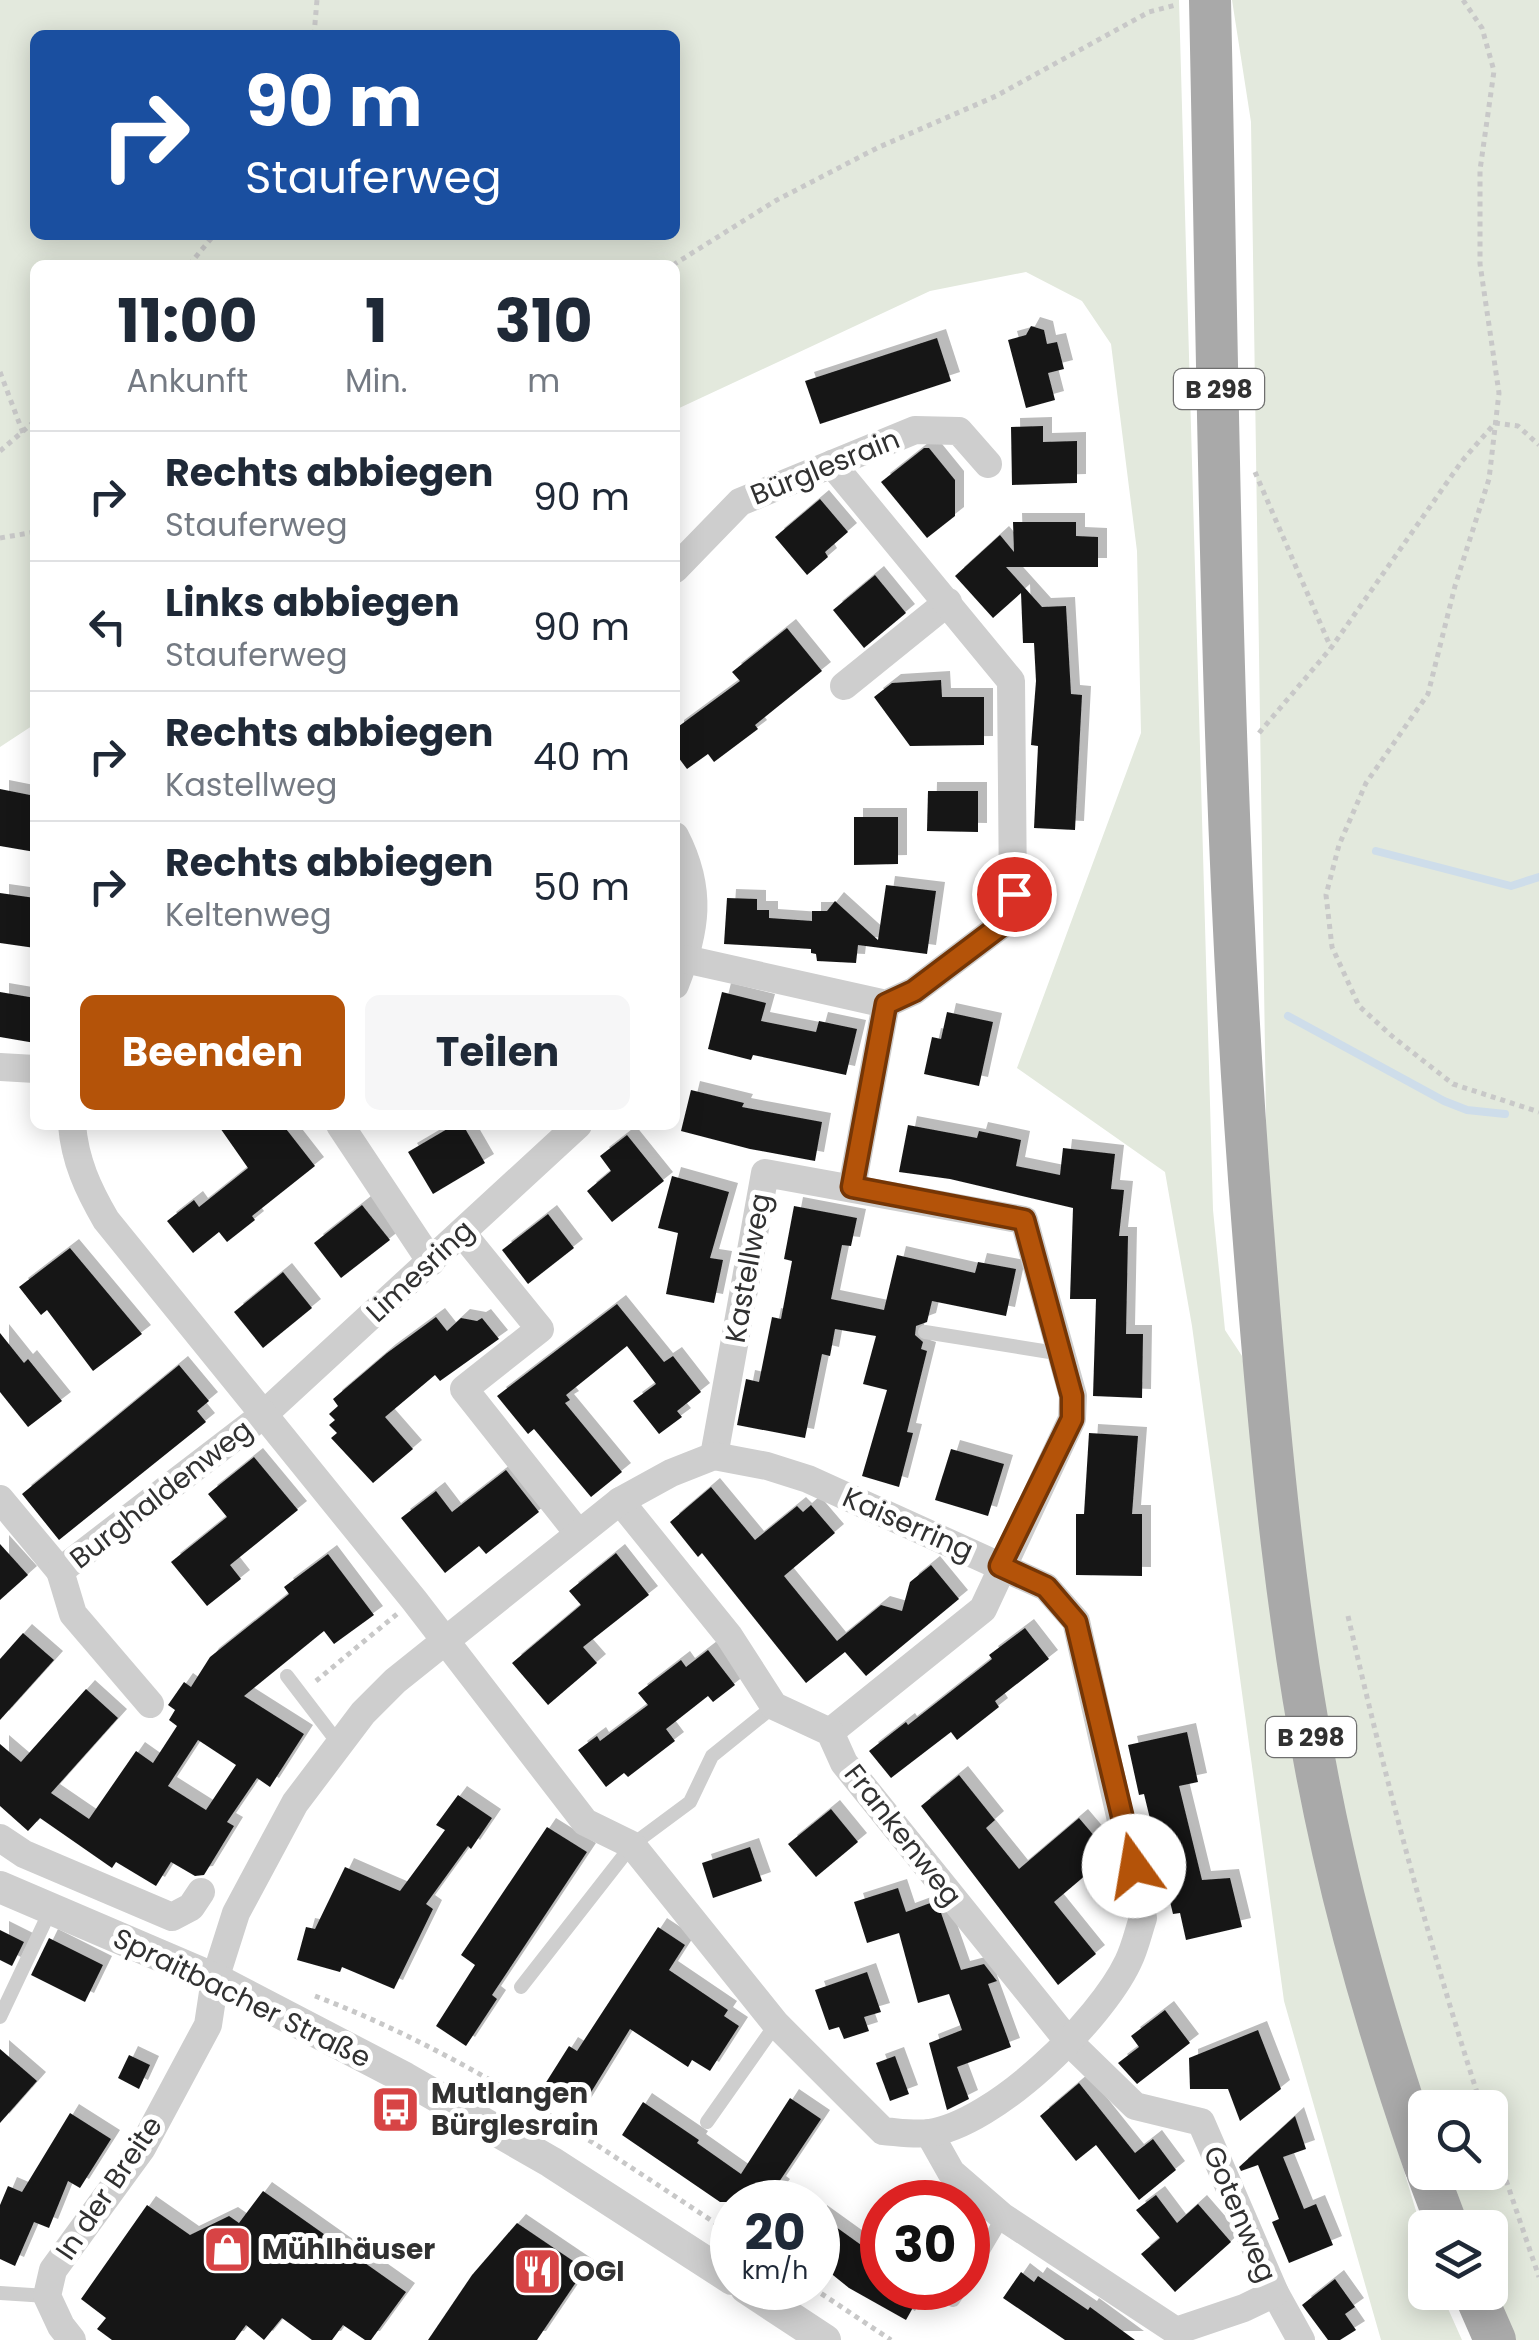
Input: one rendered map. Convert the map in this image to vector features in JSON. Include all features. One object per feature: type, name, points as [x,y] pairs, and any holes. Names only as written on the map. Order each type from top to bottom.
[{"type":"main road","name":"B 298","points":[[1194,2],[1214,184],[1234,928],[1258,1296],[1282,1525],[1310,1732],[1360,1964],[1408,2114]]},
{"type":"main road","points":[[1482,2310],[1495,2340]]},
{"type":"street","name":"Bürglesrain","points":[[680,565],[740,502],[915,430],[959,431],[988,464]]},
{"type":"street","points":[[680,850],[692,883],[695,918],[680,972],[886,1004],[914,991],[1008,920],[1014,894],[1011,680],[832,464]]},
{"type":"street","points":[[844,686],[948,602]]},
{"type":"street","points":[[830,1732],[983,1609],[1072,1419],[1072,1396],[1062,1354],[1024,1220],[852,1187],[886,1004]]},
{"type":"street","points":[[0,1067],[30,1070]]},
{"type":"street","points":[[72,1130],[84,1181],[106,1220],[445,1639]]},
{"type":"street","points":[[343,1130],[431,1262]]},
{"type":"street","name":"Limesring","points":[[262,1416],[573,1130]]},
{"type":"street","name":"Kastellweg","points":[[714,1456],[764,1173],[852,1187]]},
{"type":"street","points":[[462,1233],[540,1329],[464,1389],[578,1533]]},
{"type":"street","name":"Burghaldenweg","points":[[60,1572],[262,1416]]},
{"type":"street","points":[[215,1979],[244,1898],[295,1803],[339,1744],[395,1681],[620,1501],[671,1473],[714,1456]]},
{"type":"street","name":"Kaiserring","points":[[445,1639],[586,1822],[632,1845],[776,2024],[882,2131],[929,2133],[973,2118],[1068,2042],[1128,1963],[1144,1918],[1076,1622],[1046,1587],[808,1478],[714,1456]]},
{"type":"street","name":"Burghaldenweg","points":[[0,1499],[60,1572],[73,1614],[150,1704]]},
{"type":"street","points":[[620,1501],[729,1636],[774,1706]]},
{"type":"street","name":"Frankenweg","points":[[774,1706],[830,1732],[844,1764],[1068,2042]]},
{"type":"street","name":"Spraitbacher Straße","points":[[0,1838],[24,1854],[172,1917],[191,1907],[201,1892]]},
{"type":"street","name":"Spraitbacher Straße","points":[[0,1886],[215,1979],[490,2124],[710,2265]]},
{"type":"street","name":"In der Breite","points":[[72,2340],[48,2296],[53,2270],[138,2155],[208,2026],[215,1979]]},
{"type":"street","name":"Gotenweg","points":[[1068,2042],[1135,2106],[1201,2122],[1275,2293],[1301,2340]]},
{"type":"street","points":[[929,2133],[950,2172],[1004,2217],[1173,2336],[1275,2293]]},
{"type":"street","points":[[779,2310],[824,2340]]},
{"type":"lane","points":[[924,1332],[1062,1354]]},
{"type":"lane","points":[[287,1676],[339,1744]]},
{"type":"lane","points":[[521,1987],[632,1845],[690,1802],[712,1756],[774,1706]]},
{"type":"lane","points":[[0,2017],[51,1908]]},
{"type":"lane","points":[[706,2122],[776,2024]]},
{"type":"lane","points":[[990,2240],[1004,2217]]},
{"type":"lane","points":[[0,2294],[48,2296]]},
{"type":"path","points":[[315,30],[318,0]]},
{"type":"path","points":[[1462,0],[1482,28],[1494,72],[1480,170],[1480,264],[1499,393],[1489,479],[1455,586],[1428,694],[1366,783],[1340,845],[1326,895],[1332,947],[1360,1006],[1392,1037],[1453,1084],[1539,1112]]},
{"type":"path","points":[[680,261],[775,201],[877,148],[996,96],[1149,12],[1194,2]]},
{"type":"path","points":[[193,260],[210,240]]},
{"type":"path","points":[[0,372],[23,432]]},
{"type":"path","points":[[1495,423],[1518,426],[1539,445]]},
{"type":"path","points":[[1256,736],[1331,648],[1462,461],[1495,423]]},
{"type":"path","points":[[0,450],[30,426]]},
{"type":"path","points":[[1254,468],[1331,648]]},
{"type":"path","points":[[0,538],[30,533]]},
{"type":"path","points":[[300,1694],[414,1600]]},
{"type":"path","points":[[1348,1616],[1390,1797],[1440,1980],[1476,2090]]},
{"type":"path","points":[[312,1995],[427,2045],[488,2078],[547,2112],[710,2219]]},
{"type":"path","points":[[1508,2186],[1539,2277]]},
{"type":"path","points":[[840,2306],[891,2340]]},
{"type":"shaded area","points":[[0,0],[1179,0],[1213,1210],[1225,1330],[1242,1356],[1378,2084],[1416,2210],[1408,2210],[1408,2310],[1449,2310],[1462,2340],[1381,2340],[1284,2001],[1192,1326],[1165,1172],[1017,1068],[1141,733],[1137,551],[1111,344],[1082,301],[1026,272],[930,291],[680,408],[680,260],[30,260],[30,727],[0,747]]},
{"type":"shaded area","points":[[1232,0],[1539,0],[1539,2340],[1510,2340],[1497,2310],[1508,2310],[1508,2210],[1456,2210],[1448,2190],[1508,2190],[1508,2090],[1420,2090],[1353,1865],[1314,1667],[1268,1250],[1251,122]]},
{"type":"building","points":[[1031,326],[1044,330],[1047,344],[1057,342],[1064,369],[1048,373],[1055,400],[1026,408],[1008,340],[1026,335]]},
{"type":"building","points":[[937,338],[951,381],[820,424],[805,381]]},
{"type":"building","points":[[1043,426],[1043,442],[1077,441],[1077,483],[1012,485],[1011,427]]},
{"type":"building","points":[[929,448],[955,480],[955,516],[927,538],[881,482]]},
{"type":"building","points":[[820,499],[848,532],[807,575],[775,537]]},
{"type":"building","points":[[1013,522],[1076,522],[1076,536],[1098,537],[1098,567],[1006,567],[1042,607],[1066,606],[1071,694],[1082,695],[1075,830],[1034,828],[1038,746],[1031,745],[1036,681],[1034,643],[1023,643],[1021,593],[993,618],[955,576],[1000,535],[1014,552]]},
{"type":"building","points":[[875,575],[906,613],[864,648],[833,610]]},
{"type":"building","points":[[787,628],[822,671],[755,725],[758,729],[714,762],[708,754],[687,769],[680,760],[680,725],[740,681],[732,672]]},
{"type":"building","points":[[941,680],[942,697],[984,697],[984,745],[910,746],[874,697],[892,683]]},
{"type":"building","points":[[0,789],[30,795],[30,851],[0,846]]},
{"type":"building","points":[[928,791],[978,791],[978,832],[927,831]]},
{"type":"building","points":[[854,817],[898,817],[898,864],[854,865]]},
{"type":"building","points":[[886,885],[936,891],[927,954],[858,945],[856,963],[817,961],[811,949],[724,944],[727,898],[757,899],[757,910],[769,910],[769,918],[812,921],[812,911],[827,911],[835,901],[878,940]]},
{"type":"building","points":[[0,893],[30,897],[30,947],[0,943]]},
{"type":"building","points":[[0,992],[30,997],[30,1042],[0,1037]]},
{"type":"building","points":[[722,992],[766,1003],[761,1021],[816,1032],[819,1021],[857,1029],[846,1075],[708,1049]]},
{"type":"building","points":[[947,1012],[993,1022],[979,1086],[924,1074],[932,1037],[941,1039]]},
{"type":"building","points":[[691,1090],[744,1103],[742,1107],[822,1122],[815,1161],[681,1131]]},
{"type":"building","points":[[908,1125],[977,1138],[979,1131],[1021,1140],[1016,1166],[1060,1175],[1063,1148],[1115,1154],[1111,1189],[1124,1190],[1119,1236],[1128,1236],[1126,1334],[1143,1334],[1142,1398],[1093,1396],[1096,1299],[1070,1299],[1073,1208],[950,1179],[899,1172]]},
{"type":"building","points":[[221,1130],[287,1130],[315,1166],[252,1216],[255,1220],[227,1242],[219,1232],[193,1253],[167,1221],[194,1200],[199,1207],[248,1168]]},
{"type":"building","points":[[445,1130],[466,1130],[485,1163],[433,1194],[408,1152]]},
{"type":"building","points":[[627,1135],[664,1181],[612,1222],[587,1191],[611,1171],[600,1156]]},
{"type":"building","points":[[672,1176],[729,1192],[710,1258],[723,1260],[714,1303],[666,1294],[678,1233],[658,1228]]},
{"type":"building","points":[[362,1205],[390,1240],[341,1278],[314,1243]]},
{"type":"building","points":[[794,1206],[857,1218],[851,1246],[842,1245],[831,1299],[884,1310],[897,1255],[975,1273],[978,1262],[1016,1269],[1006,1316],[932,1301],[927,1322],[916,1326],[915,1335],[923,1342],[921,1349],[927,1351],[907,1432],[913,1433],[899,1487],[862,1476],[887,1390],[863,1384],[876,1336],[835,1329],[830,1356],[822,1354],[805,1438],[737,1425],[746,1379],[759,1382],[772,1317],[781,1319],[792,1261],[784,1259]]},
{"type":"building","points":[[548,1214],[574,1248],[528,1284],[502,1250]]},
{"type":"building","points":[[70,1248],[142,1334],[93,1371],[47,1310],[41,1315],[19,1287]]},
{"type":"building","points":[[283,1272],[312,1308],[263,1348],[234,1312]]},
{"type":"building","points":[[617,1304],[664,1362],[673,1356],[701,1392],[677,1411],[682,1417],[659,1434],[633,1401],[656,1384],[627,1346],[566,1395],[570,1400],[565,1403],[622,1472],[591,1497],[534,1429],[528,1434],[497,1396]]},
{"type":"building","points":[[436,1317],[447,1331],[461,1318],[482,1318],[499,1339],[440,1381],[435,1375],[385,1417],[413,1449],[373,1483],[331,1438],[337,1433],[329,1425],[335,1420],[329,1414],[338,1406],[333,1399]]},
{"type":"building","points":[[0,1333],[24,1363],[28,1359],[62,1401],[28,1427],[0,1392]]},
{"type":"building","points":[[179,1365],[209,1401],[197,1411],[206,1422],[59,1540],[22,1494]]},
{"type":"building","points":[[1089,1433],[1138,1436],[1132,1514],[1142,1514],[1142,1576],[1076,1575],[1076,1514],[1084,1514]]},
{"type":"building","points":[[951,1449],[1004,1464],[988,1516],[935,1500]]},
{"type":"building","points":[[254,1457],[298,1510],[230,1565],[241,1579],[207,1606],[171,1562],[227,1517],[208,1494]]},
{"type":"building","points":[[506,1470],[539,1512],[486,1554],[479,1546],[445,1573],[401,1518],[436,1491],[452,1512]]},
{"type":"building","points":[[711,1487],[755,1540],[797,1506],[803,1512],[811,1505],[835,1533],[784,1576],[837,1641],[881,1605],[902,1611],[910,1582],[931,1565],[959,1599],[866,1676],[845,1652],[806,1683],[702,1553],[698,1557],[670,1522]]},
{"type":"building","points":[[0,1544],[28,1575],[0,1600]]},
{"type":"building","points":[[616,1553],[649,1595],[583,1647],[597,1663],[548,1705],[512,1663],[581,1605],[569,1591]]},
{"type":"building","points":[[328,1554],[374,1615],[334,1644],[324,1631],[244,1696],[304,1734],[270,1787],[257,1778],[227,1822],[234,1826],[204,1875],[195,1876],[171,1862],[156,1886],[116,1862],[112,1868],[40,1818],[28,1831],[0,1806],[0,1744],[21,1762],[86,1689],[118,1718],[51,1793],[89,1819],[136,1751],[153,1763],[177,1726],[169,1720],[175,1710],[168,1705],[184,1682],[191,1687],[210,1657],[289,1594],[284,1587]],"holes":[[[198,1740],[236,1765],[206,1810],[168,1786]]]},
{"type":"building","points":[[1025,1628],[1049,1659],[995,1701],[999,1707],[957,1740],[951,1732],[891,1778],[869,1751],[992,1659],[989,1655]]},
{"type":"building","points":[[23,1633],[54,1660],[0,1720],[0,1659]]},
{"type":"building","points":[[708,1650],[735,1685],[713,1702],[708,1696],[666,1729],[675,1741],[628,1777],[624,1773],[606,1787],[578,1750],[597,1736],[600,1741],[648,1705],[638,1693],[681,1660],[686,1667]]},
{"type":"building","points":[[1187,1732],[1198,1782],[1179,1786],[1202,1880],[1230,1878],[1242,1927],[1186,1940],[1180,1913],[1173,1914],[1128,1745]]},
{"type":"building","points":[[959,1775],[995,1820],[986,1828],[1019,1869],[1079,1818],[1096,1838],[1086,1847],[1100,1863],[1054,1902],[1096,1954],[1058,1985],[921,1806]]},
{"type":"building","points":[[458,1795],[492,1818],[426,1904],[433,1909],[394,1989],[342,1967],[340,1972],[297,1960],[306,1927],[315,1929],[345,1867],[400,1891],[445,1830],[436,1825]]},
{"type":"building","points":[[831,1809],[858,1842],[816,1877],[788,1844]]},
{"type":"building","points":[[547,1827],[587,1852],[492,1995],[497,1999],[466,2046],[436,2026],[475,1965],[461,1955]]},
{"type":"building","points":[[750,1847],[762,1881],[713,1898],[702,1863]]},
{"type":"building","points":[[898,1888],[906,1912],[933,1902],[940,1910],[961,1970],[984,1964],[997,1981],[988,1984],[1011,2047],[957,2067],[969,2099],[947,2110],[929,2043],[962,2030],[949,1994],[918,2003],[899,1933],[867,1943],[854,1902]]},
{"type":"building","points":[[658,1927],[685,1945],[669,1970],[728,2010],[724,2016],[739,2026],[710,2071],[692,2060],[688,2067],[630,2029],[582,2107],[545,2084],[569,2046],[577,2051]]},
{"type":"building","points":[[0,1930],[24,1942],[12,1966],[0,1960]]},
{"type":"building","points":[[49,1938],[103,1965],[85,2002],[31,1975]]},
{"type":"building","points":[[867,1972],[881,2012],[864,2017],[869,2031],[844,2039],[839,2027],[829,2030],[815,1990]]},
{"type":"building","points":[[1165,2010],[1190,2043],[1137,2084],[1118,2063],[1139,2047],[1131,2036]]},
{"type":"building","points":[[1258,2030],[1281,2089],[1240,2121],[1228,2089],[1190,2089],[1189,2058]]},
{"type":"building","points":[[0,2049],[37,2081],[0,2123]]},
{"type":"building","points":[[129,2055],[150,2065],[139,2089],[118,2078]]},
{"type":"building","points":[[895,2056],[909,2094],[890,2101],[876,2063]]},
{"type":"building","points":[[1079,2083],[1135,2153],[1153,2139],[1176,2170],[1139,2200],[1096,2145],[1076,2161],[1040,2116]]},
{"type":"building","points":[[790,2098],[821,2119],[780,2180],[710,2180],[710,2195],[622,2135],[643,2102],[741,2174]]},
{"type":"building","points":[[70,2113],[111,2139],[80,2188],[68,2181],[49,2228],[34,2222],[15,2266],[0,2259],[0,2205],[8,2186],[22,2192]]},
{"type":"building","points":[[1295,2116],[1306,2149],[1283,2157],[1304,2209],[1316,2204],[1333,2245],[1289,2263],[1272,2222],[1279,2219],[1258,2165],[1241,2171],[1239,2167]]},
{"type":"building","points":[[263,2191],[406,2292],[371,2340],[343,2325],[332,2340],[312,2340],[282,2318],[264,2340],[246,2325],[235,2340],[112,2340],[97,2329],[106,2318],[81,2299],[147,2205],[190,2235],[229,2216],[239,2223]]},
{"type":"building","points":[[1156,2195],[1177,2223],[1198,2204],[1231,2242],[1175,2292],[1141,2254],[1160,2238],[1136,2210]]},
{"type":"building","points":[[517,2223],[585,2269],[537,2340],[428,2340],[472,2275]]},
{"type":"building","points":[[840,2230],[860,2244],[860,2294],[840,2281]]},
{"type":"building","points":[[1021,2272],[1034,2282],[1038,2276],[1088,2310],[1090,2307],[1135,2340],[1065,2340],[1003,2298]]},
{"type":"building","points":[[1335,2279],[1355,2307],[1345,2314],[1356,2330],[1340,2340],[1328,2340],[1302,2305]]},
{"type":"building","points":[[888,2310],[912,2310],[906,2320]]},
{"type":"waterway","points":[[1376,851],[1511,886],[1539,877]]},
{"type":"waterway","points":[[1288,1016],[1444,1101],[1467,1110],[1505,1114]]},
{"type":"place","name":"Mutlangen Bürglesrain","points":[[396,2109]]},
{"type":"place","name":"Mühlhäuser","points":[[227,2249]]},
{"type":"place","name":"OGI","points":[[538,2271]]},
{"type":"route","points":[[1014,894],[1008,920],[914,991],[886,1004],[852,1187],[1024,1220],[1062,1354],[1072,1396],[1072,1419],[1000,1566],[1046,1587],[1076,1622],[1134,1866]]}]
